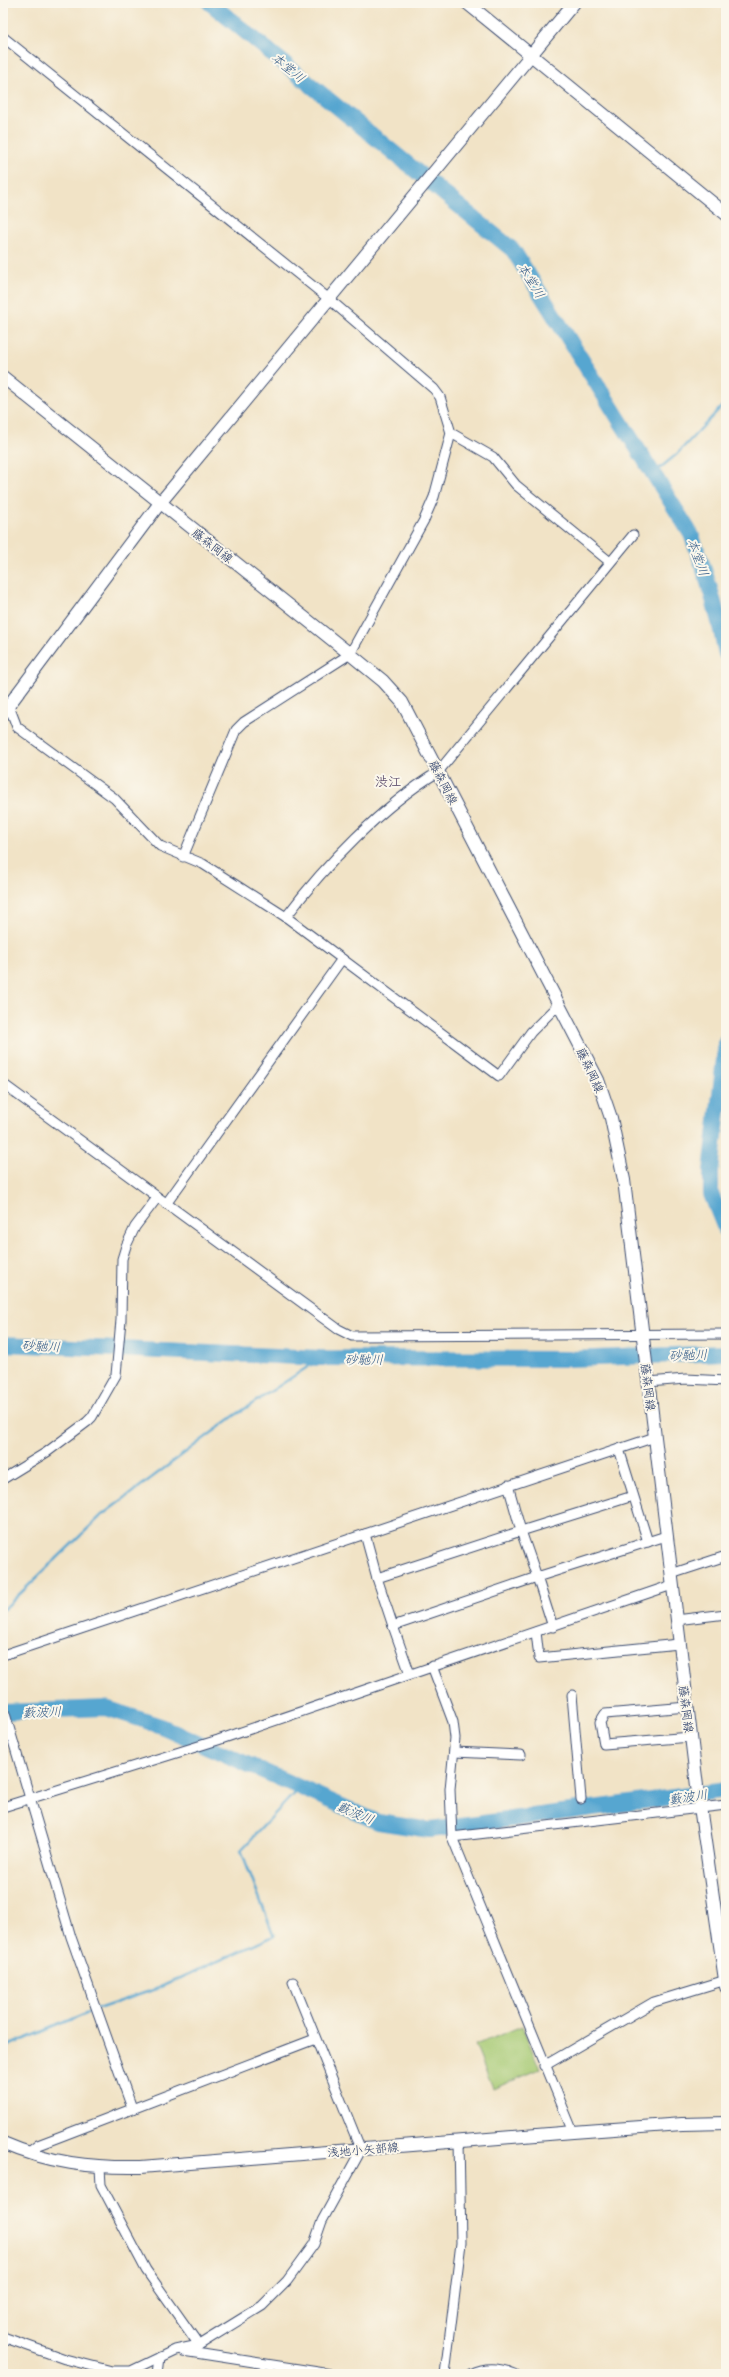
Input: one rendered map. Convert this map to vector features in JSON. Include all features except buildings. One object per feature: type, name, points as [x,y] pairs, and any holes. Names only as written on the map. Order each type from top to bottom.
[{"type":"main road","points":[[467,3],[726,214]]},
{"type":"main road","points":[[5,708],[160,503],[423,188],[574,3]]},
{"type":"main road","name":"藤森岡線","points":[[3,377],[350,654],[383,681],[402,702],[598,1080],[611,1118],[624,1180],[687,1707],[700,1808],[726,1982]]},
{"type":"main road","name":"浅地小矢部線","points":[[3,2143],[28,2153],[100,2168],[141,2167],[573,2132],[682,2124],[726,2123]]},
{"type":"street","points":[[3,37],[329,299],[434,390],[440,397],[452,433],[434,497],[424,520],[350,654],[244,722],[236,730],[183,857]]},
{"type":"street","points":[[452,433],[493,457],[516,485],[610,562]]},
{"type":"street","points":[[286,917],[310,884],[347,846],[412,789],[438,772],[633,536]]},
{"type":"street","points":[[5,708],[17,727],[114,798],[160,846],[183,857],[203,864],[286,917],[499,1076],[531,1032],[558,1005]]},
{"type":"street","points":[[166,1204],[342,959]]},
{"type":"street","points":[[3,1084],[338,1329],[352,1336],[642,1334],[708,1336],[726,1334]]},
{"type":"street","points":[[3,1479],[47,1452],[87,1422],[92,1417],[116,1375],[121,1320],[122,1259],[135,1227],[157,1198]]},
{"type":"street","points":[[648,1382],[686,1379],[726,1382]]},
{"type":"street","points":[[3,1655],[655,1437]]},
{"type":"street","points":[[619,1449],[648,1542]]},
{"type":"street","points":[[508,1485],[521,1531],[553,1627]]},
{"type":"street","points":[[377,1578],[633,1496]]},
{"type":"street","points":[[365,1534],[377,1578],[410,1674]]},
{"type":"street","points":[[393,1626],[537,1577],[666,1536]]},
{"type":"street","points":[[3,1807],[218,1740],[432,1666],[553,1627],[672,1580],[726,1556]]},
{"type":"street","points":[[676,1620],[726,1614]]},
{"type":"street","points":[[536,1632],[539,1658],[679,1644]]},
{"type":"street","points":[[432,1666],[452,1722],[455,1738],[450,1814],[452,1837],[544,2066],[573,2132]]},
{"type":"street","points":[[572,1694],[582,1799]]},
{"type":"street","points":[[3,1707],[71,1937],[132,2108]]},
{"type":"street","points":[[687,1707],[605,1714],[600,1722],[604,1744],[691,1737]]},
{"type":"street","points":[[454,1752],[522,1755]]},
{"type":"street","points":[[452,1837],[726,1805]]},
{"type":"street","points":[[3,2337],[65,2359],[112,2371],[131,2371],[175,2350],[199,2345],[262,2306],[287,2281],[314,2244],[322,2220],[361,2150],[293,1982]]},
{"type":"street","points":[[544,2066],[654,2002],[726,1982]]},
{"type":"street","points":[[28,2153],[38,2145],[315,2039]]},
{"type":"street","points":[[445,2374],[461,2243],[459,2141]]},
{"type":"street","points":[[100,2168],[101,2185],[146,2270],[199,2345]]},
{"type":"street","points":[[175,2350],[331,2374]]},
{"type":"street","points":[[158,2374],[160,2357]]},
{"type":"street","points":[[470,2374],[485,2368],[499,2369],[515,2374]]},
{"type":"green space","points":[[522,2026],[540,2069],[493,2089],[475,2045]]},
{"type":"waterway","name":"本堂川","points":[[210,3],[513,250],[691,534],[712,593],[726,654]]},
{"type":"waterway","points":[[654,473],[677,454],[726,402]]},
{"type":"waterway","points":[[726,1042],[711,1171],[711,1194],[726,1231]]},
{"type":"waterway","name":"砂馳川","points":[[3,1344],[321,1358],[570,1359],[726,1353]]},
{"type":"waterway","points":[[3,1610],[102,1515],[234,1416],[321,1358]]},
{"type":"waterway","name":"藪波川","points":[[3,1712],[106,1708],[161,1726],[378,1822],[430,1830],[726,1790]]},
{"type":"waterway","points":[[3,2048],[86,2013],[156,1989],[274,1936],[241,1850],[299,1788]]},
{"type":"district","name":"渋江","points":[[388,780]]}]
